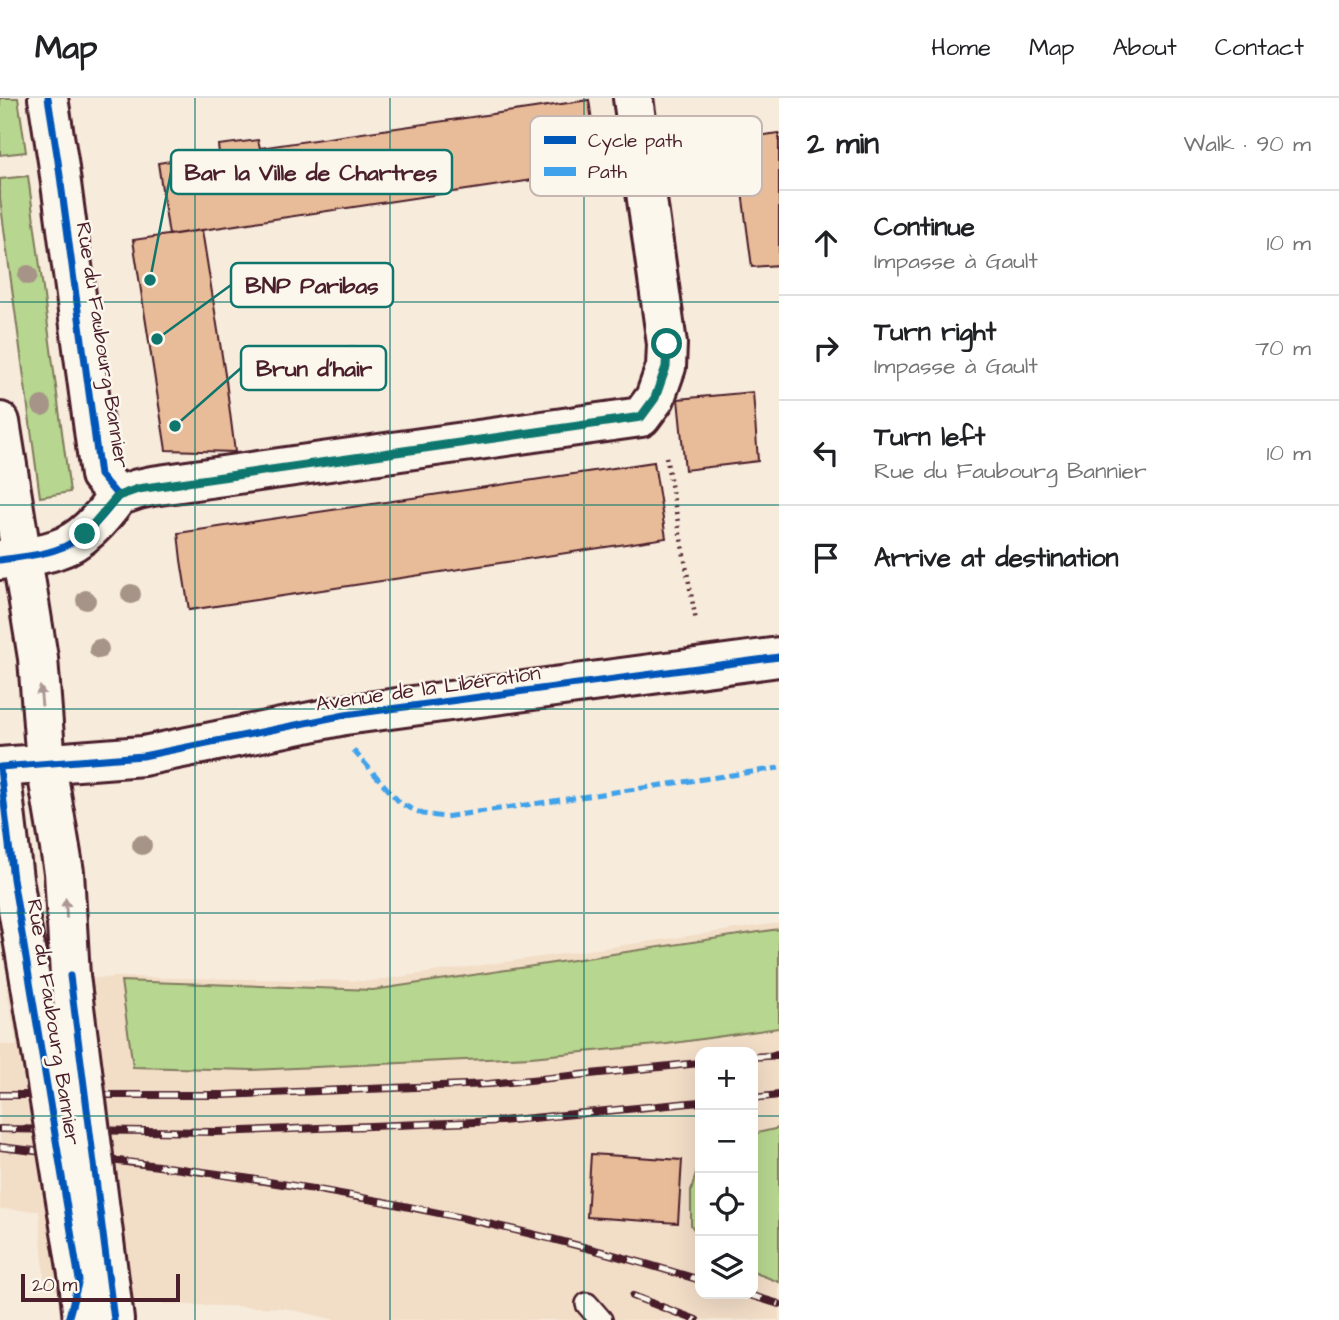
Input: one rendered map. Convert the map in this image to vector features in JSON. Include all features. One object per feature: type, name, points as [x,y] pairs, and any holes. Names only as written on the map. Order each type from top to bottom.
[{"type":"main road","name":"Rue du Faubourg Bannier","points":[[10,558],[56,550],[85,534],[118,496],[100,475],[48,98]]},
{"type":"main road","points":[[633,98],[635,116]]},
{"type":"main road","points":[[118,496],[152,486],[641,417],[655,398],[666,367],[667,344],[647,196]]},
{"type":"main road","name":"Rue du Faubourg Bannier","points":[[0,422],[10,558],[38,658],[46,764],[64,872],[69,976],[101,1296],[83,1320]]},
{"type":"main road","name":"Avenue de la Libération","points":[[0,768],[143,756],[345,715],[779,657]]},
{"type":"main road","name":"Rue du Faubourg Bannier","points":[[0,768],[13,878],[30,979],[101,1296]]},
{"type":"path","points":[[655,398],[698,633]]},
{"type":"shaded area","points":[[779,923],[779,1168],[758,1174],[758,1047],[695,1047],[695,1299],[758,1299],[758,1237],[779,1243],[779,1320],[336,1320],[284,1308],[161,1304],[45,1288],[39,1211],[0,1209],[0,1044],[17,1046],[6,984],[118,977],[371,981]]},
{"type":"green space","points":[[0,98],[18,98],[26,152],[0,155]]},
{"type":"green space","points":[[28,176],[70,492],[40,497],[0,199],[0,179]]},
{"type":"green space","points":[[779,929],[779,1028],[667,1044],[531,1057],[252,1070],[133,1067],[121,981],[373,990]]},
{"type":"green space","points":[[779,1128],[779,1282],[758,1274],[758,1133]]},
{"type":"green space","points":[[695,1177],[695,1231],[691,1225],[691,1191]]},
{"type":"building","points":[[589,100],[591,116],[530,116],[530,180],[169,235],[158,163],[219,153],[218,145],[258,140],[260,148]]},
{"type":"building","points":[[779,133],[779,265],[752,267],[743,196],[762,196],[762,135]]},
{"type":"building","points":[[202,230],[235,452],[166,450],[133,240]]},
{"type":"building","points":[[753,392],[758,461],[685,470],[678,399]]},
{"type":"building","points":[[654,462],[666,538],[189,610],[178,533]]},
{"type":"building","points":[[591,1154],[682,1160],[678,1223],[587,1217]]},
{"type":"railway","points":[[758,1057],[779,1055]]},
{"type":"railway","points":[[0,1095],[224,1095],[489,1084],[695,1063]]},
{"type":"railway","points":[[758,1097],[779,1095]]},
{"type":"railway","points":[[0,1129],[216,1132],[501,1121],[695,1102]]},
{"type":"railway","points":[[0,1147],[208,1173],[355,1196],[529,1233],[695,1279]]},
{"type":"railway","points":[[633,1296],[696,1320]]},
{"type":"railway","points":[[758,1298],[779,1304]]},
{"type":"marked path","points":[[353,750],[401,804],[423,814],[444,817],[779,768]]},
{"type":"cycle path","points":[[0,560],[42,554],[65,546],[91,528],[118,496],[100,475],[48,98]]},
{"type":"cycle path","points":[[0,767],[143,756],[345,715],[779,657]]},
{"type":"cycle path","points":[[0,769],[13,879],[79,1280],[68,1320]]},
{"type":"cycle path","points":[[70,976],[114,1320]]},
{"type":"place","name":"Bar la Ville de Chartres","points":[[150,280]]},
{"type":"place","name":"BNP Paribas","points":[[157,339]]},
{"type":"place","name":"Brun d'hair","points":[[175,426]]},
{"type":"route","points":[[85,534],[118,496],[152,486],[641,417],[655,398],[666,367],[667,344]]}]
